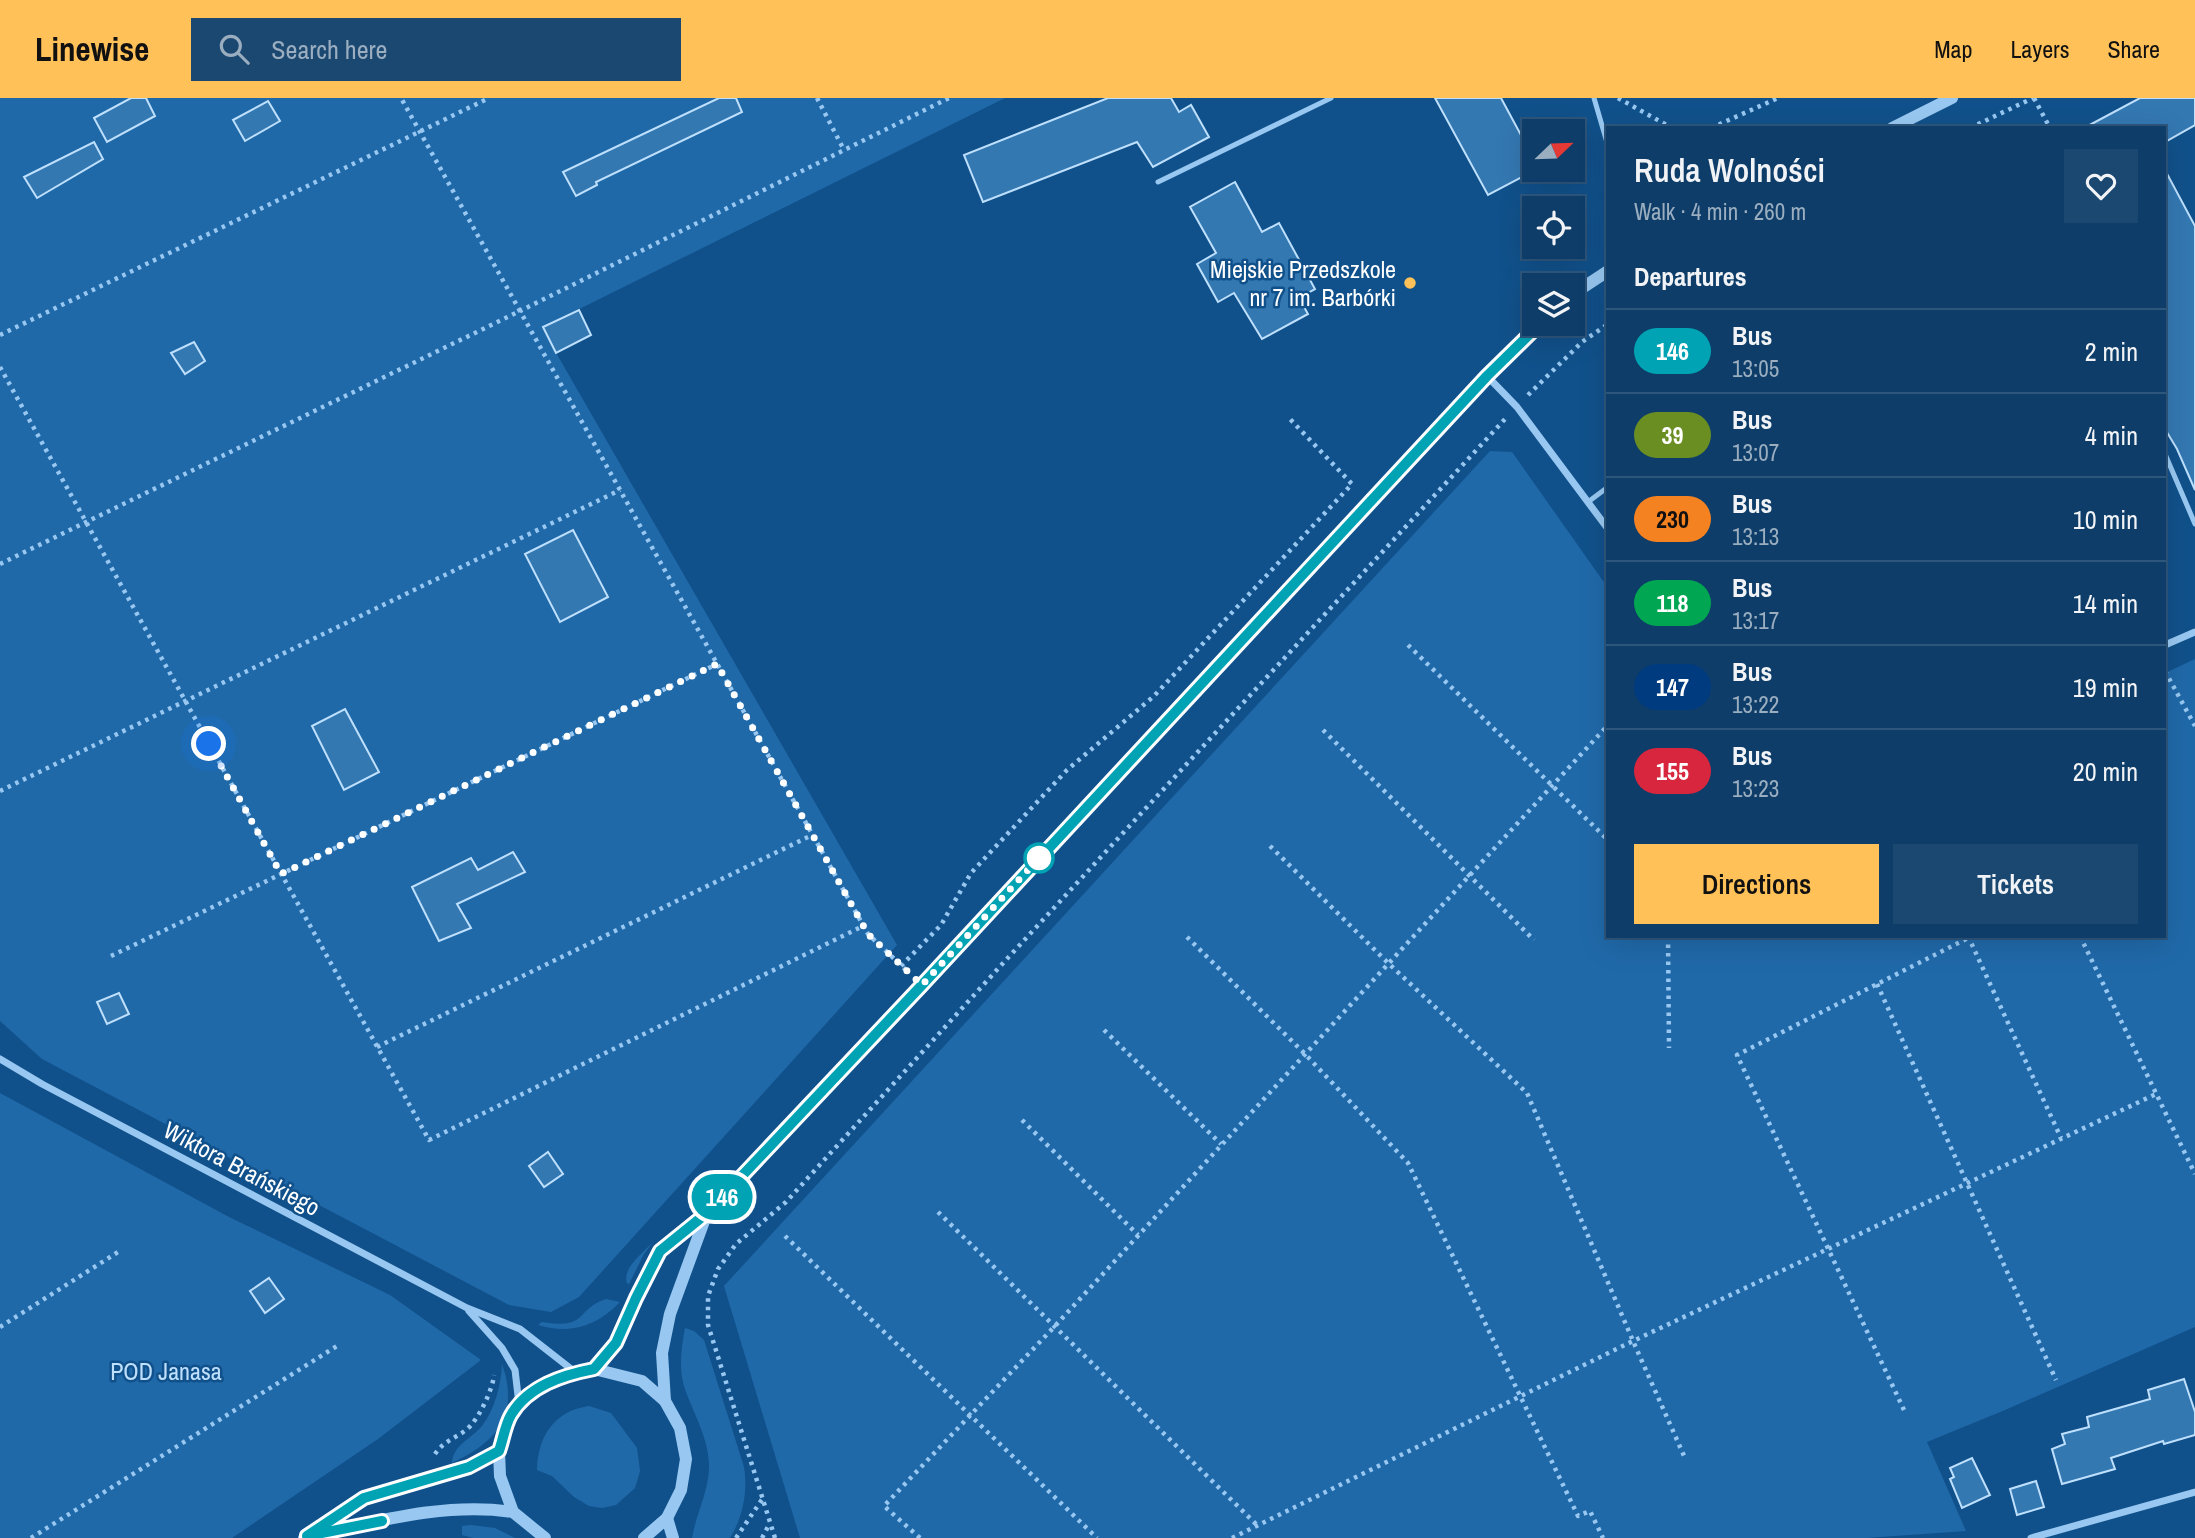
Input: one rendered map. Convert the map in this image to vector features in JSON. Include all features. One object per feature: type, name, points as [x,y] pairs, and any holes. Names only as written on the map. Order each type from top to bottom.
[{"type":"street","points":[[1896,126],[1952,98]]},
{"type":"street","points":[[1585,286],[1606,272]]},
{"type":"street","points":[[594,1369],[616,1343],[660,1251],[707,1213],[1487,376],[1529,336]]},
{"type":"street","points":[[1487,376],[1517,407],[1606,526]]},
{"type":"street","points":[[2166,645],[2195,632]]},
{"type":"street","name":"Wiktora Brańskiego","points":[[0,1059],[42,1084],[467,1308],[520,1329],[575,1373]]},
{"type":"street","points":[[665,1401],[662,1353],[670,1314],[707,1213]]},
{"type":"street","name":"Wiktora Brańskiego","points":[[467,1308],[502,1348],[515,1370],[519,1404]]},
{"type":"street","points":[[513,1512],[500,1476],[499,1451],[509,1417],[519,1404],[543,1384],[594,1369],[642,1381],[665,1401],[680,1428],[686,1459],[681,1490],[667,1518],[644,1538]]},
{"type":"street","points":[[305,1537],[364,1498],[469,1467],[499,1451]]},
{"type":"street","points":[[2031,1538],[2195,1492]]},
{"type":"street","points":[[305,1537],[432,1511],[487,1508],[513,1512],[545,1538]]},
{"type":"street","points":[[667,1518],[673,1538]]},
{"type":"lane","points":[[1158,182],[1331,98]]},
{"type":"lane","points":[[1594,98],[1606,139]]},
{"type":"lane","points":[[2166,455],[2195,524]]},
{"type":"lane","points":[[1588,502],[1606,488]]},
{"type":"path","points":[[401,98],[863,926],[868,934],[922,985]]},
{"type":"path","points":[[0,335],[489,98]]},
{"type":"path","points":[[817,98],[844,150]]},
{"type":"path","points":[[0,564],[520,312],[949,98]]},
{"type":"path","points":[[1618,98],[1668,126]]},
{"type":"path","points":[[1715,126],[1777,98]]},
{"type":"path","points":[[1974,126],[2034,98],[2049,126]]},
{"type":"path","points":[[775,1538],[708,1325],[708,1296],[718,1269],[736,1244],[786,1202],[1004,961],[1517,407],[1582,342],[1606,325]]},
{"type":"path","points":[[0,367],[429,1140],[863,926]]},
{"type":"path","points":[[901,966],[941,925],[971,873],[1067,770],[1154,696],[1352,484],[1289,418]]},
{"type":"path","points":[[0,791],[620,490]]},
{"type":"path","points":[[1408,645],[1606,838]]},
{"type":"path","points":[[111,957],[717,664]]},
{"type":"path","points":[[2166,673],[2195,726]]},
{"type":"path","points":[[920,1538],[884,1506],[1055,1326],[1606,726]]},
{"type":"path","points":[[1323,730],[1534,940]]},
{"type":"path","points":[[377,1047],[812,835]]},
{"type":"path","points":[[1270,846],[1387,962],[1527,1093],[1685,1458]]},
{"type":"path","points":[[1187,937],[1305,1054],[1408,1163],[1578,1516],[1590,1511],[1604,1538]]},
{"type":"path","points":[[1668,938],[1669,1048]]},
{"type":"path","points":[[1904,1410],[1737,1055],[1968,938]]},
{"type":"path","points":[[1970,938],[2061,1138]]},
{"type":"path","points":[[2081,938],[2195,1174]]},
{"type":"path","points":[[1877,984],[2056,1380]]},
{"type":"path","points":[[1104,1030],[1221,1144]]},
{"type":"path","points":[[1232,1538],[1633,1341],[2156,1094]]},
{"type":"path","points":[[1022,1120],[1138,1235]]},
{"type":"path","points":[[938,1212],[1258,1525]]},
{"type":"path","points":[[785,1236],[1097,1538]]},
{"type":"path","points":[[0,1327],[118,1252]]},
{"type":"path","points":[[30,1538],[337,1346]]},
{"type":"path","points":[[429,1463],[443,1443],[469,1428],[489,1395],[494,1378],[493,1369]]},
{"type":"path","points":[[736,1538],[763,1497]]},
{"type":"path","points":[[762,1538],[770,1523]]},
{"type":"green space","points":[[0,98],[1005,98],[543,327],[897,945],[579,1297],[551,1312],[509,1305],[42,1059],[0,1021]]},
{"type":"green space","points":[[1490,451],[1512,452],[1606,585],[1606,938],[2166,938],[2166,673],[2195,659],[2195,1327],[1927,1442],[1966,1531],[1866,1538],[800,1538],[724,1286]]},
{"type":"green space","name":"POD Janasa","points":[[0,1093],[229,1217],[390,1295],[481,1360],[378,1439],[232,1538],[0,1538]]},
{"type":"green space","points":[[653,1242],[629,1284],[627,1283],[630,1266]]},
{"type":"green space","points":[[606,1299],[620,1302],[602,1317],[583,1326],[562,1329],[538,1325],[542,1322],[557,1324],[575,1321],[596,1303]]},
{"type":"green space","points":[[685,1328],[694,1331],[704,1340],[744,1467],[743,1504],[730,1538],[692,1538],[707,1483],[709,1464],[704,1436],[682,1377],[681,1352]]},
{"type":"green space","points":[[502,1364],[508,1398],[501,1425],[481,1446],[452,1463],[456,1451],[482,1426],[490,1412],[499,1388]]},
{"type":"green space","points":[[589,1406],[611,1413],[637,1448],[640,1471],[635,1488],[616,1505],[602,1508],[589,1506],[574,1497],[552,1476],[537,1470],[541,1446],[550,1427],[566,1413]]},
{"type":"green space","points":[[462,1526],[495,1528],[515,1538],[473,1538],[462,1535]]},
{"type":"building","points":[[131,98],[146,98],[155,116],[107,142],[94,118]]},
{"type":"building","points":[[719,98],[736,98],[742,112],[596,182],[597,185],[576,196],[563,172]]},
{"type":"building","points":[[1108,98],[1171,98],[1179,112],[1191,105],[1209,137],[1153,167],[1137,142],[983,202],[964,155]]},
{"type":"building","points":[[1435,98],[1501,98],[1522,137],[1522,177],[1488,195]]},
{"type":"building","points":[[2140,98],[2195,98],[2195,125],[2166,141],[2166,126],[2088,126]]},
{"type":"building","points":[[268,101],[280,121],[245,141],[233,120]]},
{"type":"building","points":[[94,142],[103,159],[37,198],[24,177]]},
{"type":"building","points":[[2166,172],[2195,226],[2195,490],[2166,431]]},
{"type":"building","points":[[1235,182],[1262,232],[1279,223],[1315,289],[1299,298],[1308,314],[1262,339],[1234,293],[1218,302],[1197,264],[1216,253],[1190,207]]},
{"type":"building","points":[[579,310],[591,335],[556,353],[543,327]]},
{"type":"building","points":[[194,342],[205,361],[185,374],[171,353]]},
{"type":"building","points":[[573,530],[608,597],[560,622],[525,554]]},
{"type":"building","points":[[345,709],[379,772],[344,790],[312,726]]},
{"type":"building","points":[[513,852],[525,872],[457,904],[471,928],[439,941],[412,887],[471,858],[478,870]]},
{"type":"building","points":[[119,993],[129,1014],[107,1024],[97,1002]]},
{"type":"building","points":[[548,1152],[563,1174],[544,1187],[529,1166]]},
{"type":"building","points":[[269,1278],[284,1299],[265,1313],[250,1291]]},
{"type":"building","points":[[2184,1379],[2195,1412],[2195,1435],[2164,1444],[2163,1441],[2111,1458],[2115,1469],[2062,1484],[2052,1449],[2065,1444],[2062,1434],[2089,1427],[2087,1417],[2150,1399],[2148,1390]]},
{"type":"building","points":[[1972,1458],[1990,1495],[1962,1508],[1950,1479],[1954,1477],[1950,1468]]},
{"type":"building","points":[[2036,1481],[2044,1507],[2017,1515],[2010,1489]]},
{"type":"bus line","name":"146","points":[[382,1521],[307,1536],[364,1498],[469,1467],[499,1451],[509,1417],[519,1404],[543,1384],[594,1369],[616,1343],[625,1327],[636,1298],[660,1251],[707,1213],[1487,376],[1528,336]]},
{"type":"place","name":"Miejskie Przedszkole nr 7 im. Barbórki","points":[[1410,283]]},
{"type":"route","points":[[209,744],[281,874],[717,664],[868,934],[922,985],[1039,858]]}]
